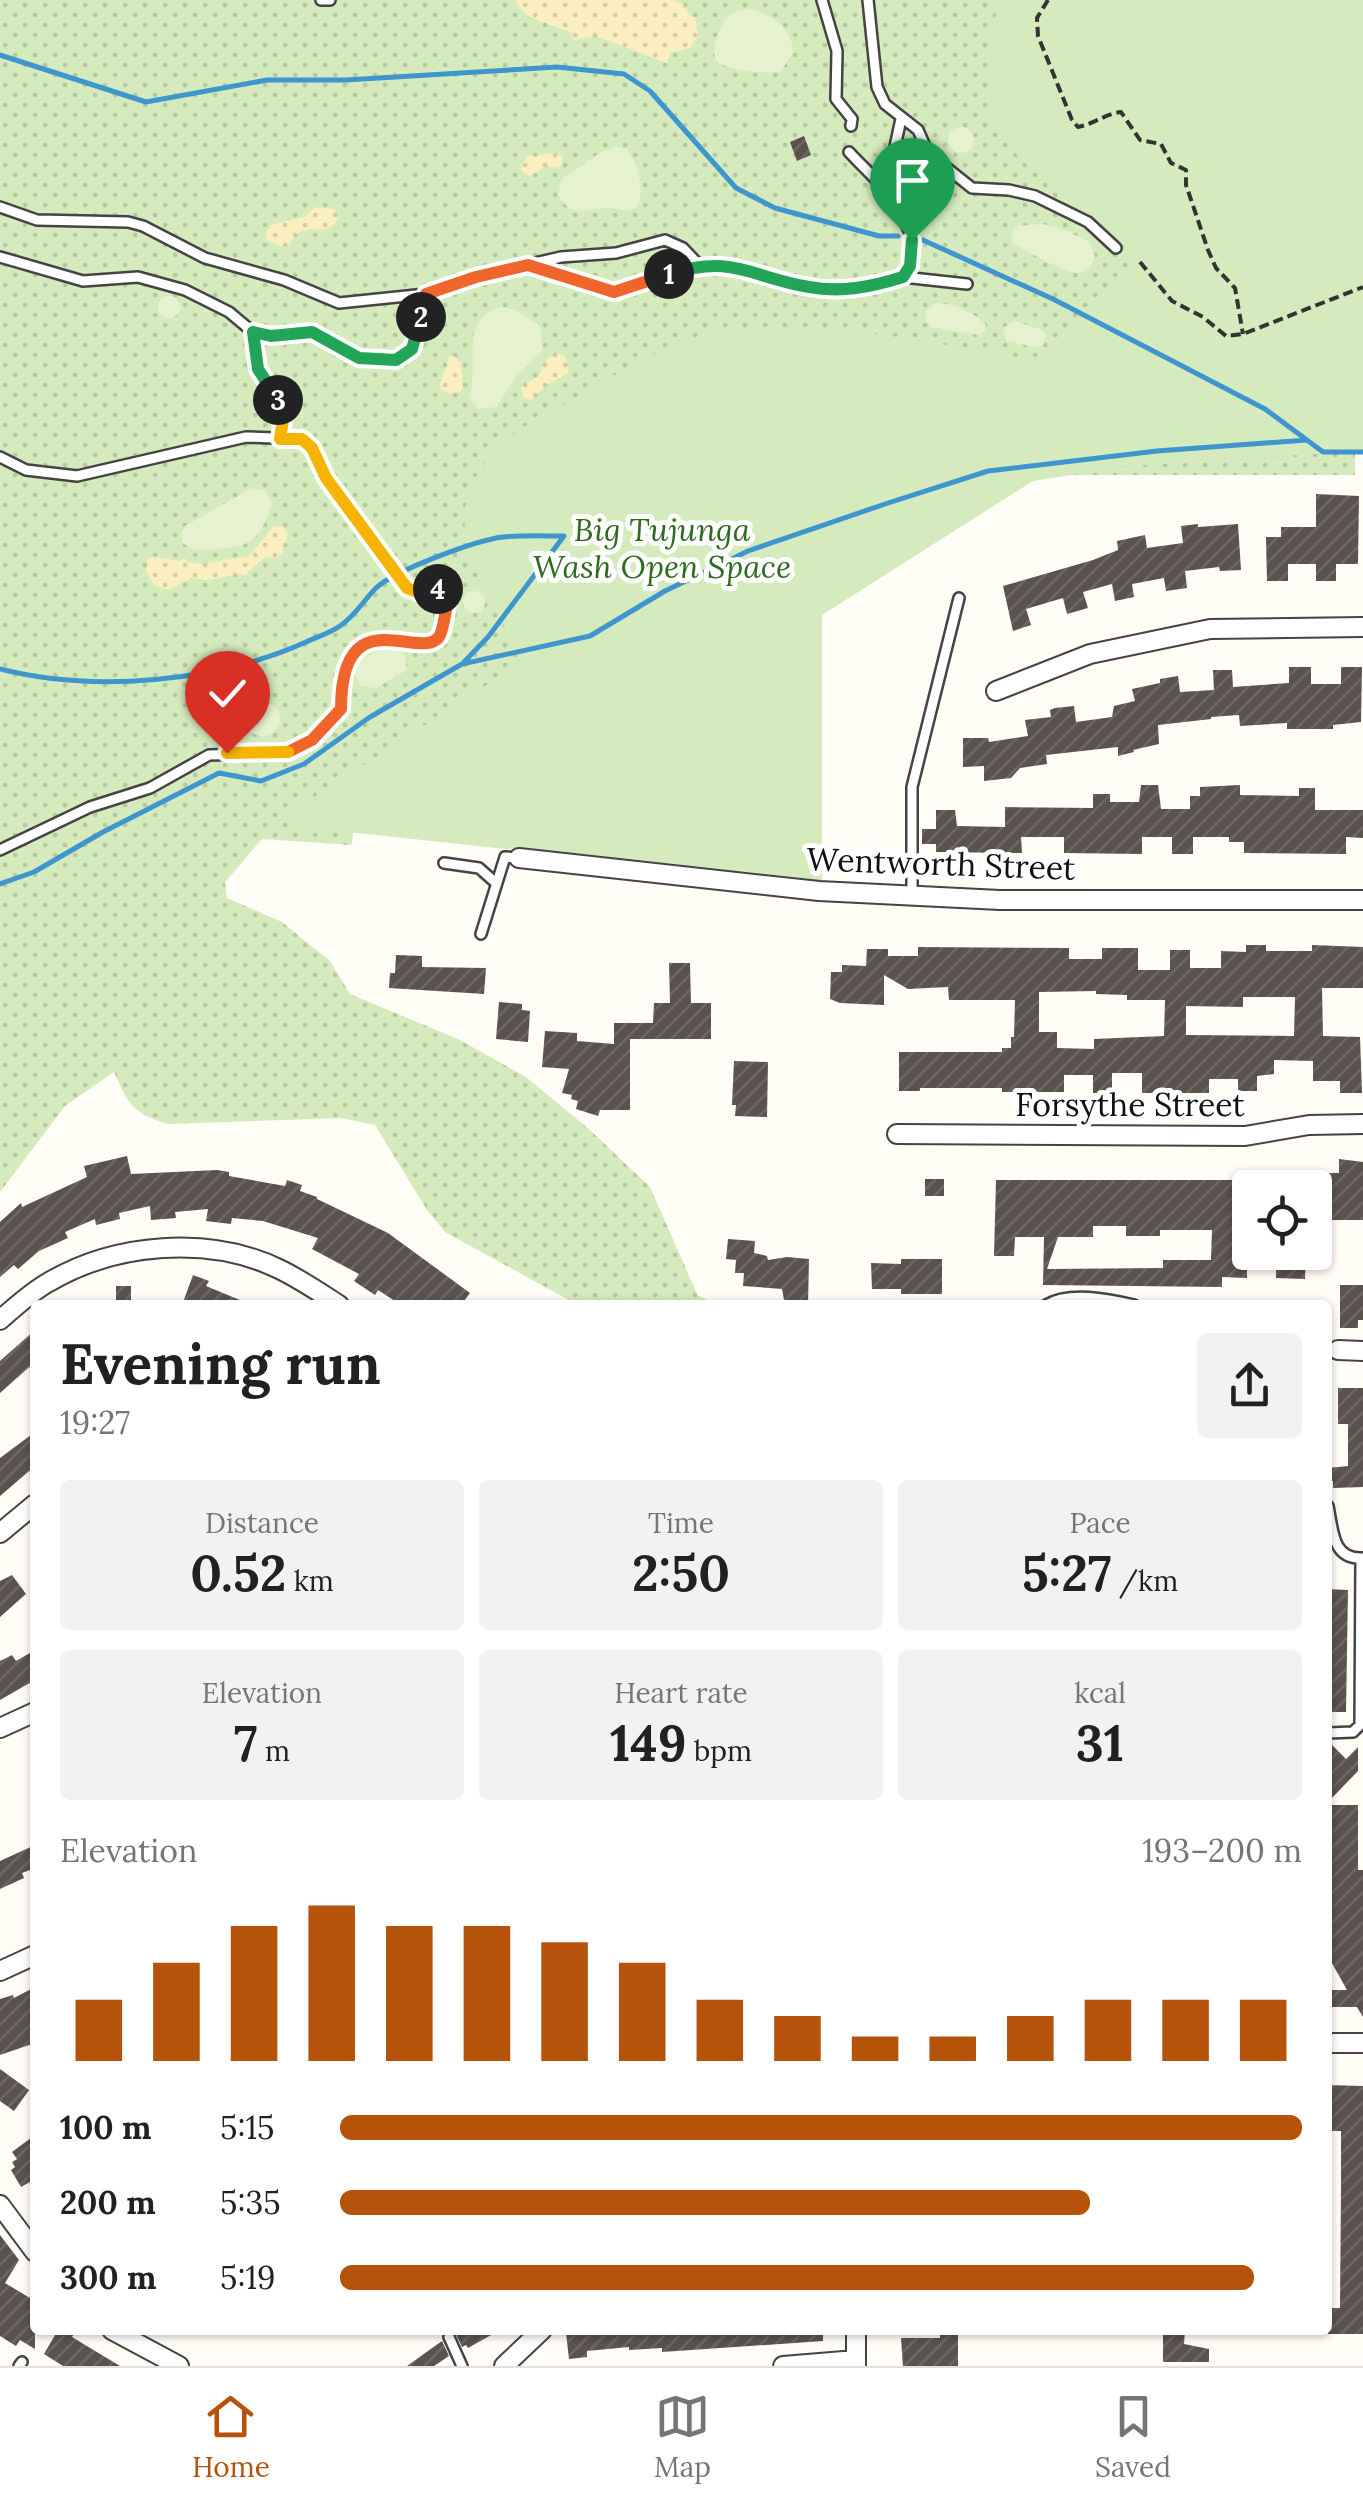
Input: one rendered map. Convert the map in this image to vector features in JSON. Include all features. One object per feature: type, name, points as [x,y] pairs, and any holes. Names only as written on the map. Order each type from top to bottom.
[{"type":"street","points":[[996,691],[1090,654],[1210,629],[1363,627]]},
{"type":"street","name":"Wentworth Street","points":[[519,858],[819,891],[912,896],[1000,900],[1363,900]]},
{"type":"street","name":"Forsythe Street","points":[[897,1134],[1245,1136],[1309,1125],[1363,1124]]},
{"type":"street","points":[[0,1320],[49,1282],[82,1266],[135,1251],[207,1249],[277,1268],[331,1300]]},
{"type":"street","points":[[1338,1350],[1363,1351]]},
{"type":"street","points":[[0,1533],[30,1508]]},
{"type":"street","points":[[0,1728],[30,1714]]},
{"type":"street","points":[[0,1971],[30,1957]]},
{"type":"street","points":[[1332,2043],[1363,2043]]},
{"type":"street","points":[[0,2205],[30,2245]]},
{"type":"street","points":[[121,2335],[179,2366]]},
{"type":"street","points":[[504,2366],[537,2335]]},
{"type":"street","points":[[783,2366],[856,2363],[856,2335]]},
{"type":"lane","points":[[321,0],[330,0]]},
{"type":"lane","points":[[822,0],[837,52],[836,99],[852,119],[851,126]]},
{"type":"lane","points":[[868,0],[877,87],[884,104],[918,130],[928,153],[972,188],[1036,196],[1088,222],[1116,248]]},
{"type":"lane","points":[[891,166],[901,119]]},
{"type":"lane","points":[[849,152],[878,178],[903,213],[910,235],[910,266],[903,277]]},
{"type":"lane","points":[[878,178],[891,166],[928,153]]},
{"type":"lane","points":[[0,208],[37,220],[128,222],[143,226],[204,258],[284,280],[339,303],[426,294],[476,277],[561,257],[616,253],[665,240],[682,248],[700,266]]},
{"type":"lane","points":[[0,257],[84,281],[138,277],[185,290],[229,312],[253,332],[271,336],[312,332],[359,358],[396,360],[412,349],[426,294]]},
{"type":"lane","points":[[528,265],[614,292],[700,266],[746,268],[792,284],[829,289],[874,286],[903,277],[967,284]]},
{"type":"lane","points":[[253,332],[258,369],[284,413],[280,439]]},
{"type":"lane","points":[[0,457],[26,470],[77,476],[246,437],[302,439],[312,448],[326,478],[354,518],[407,588],[420,593],[449,591],[442,634],[436,641],[423,645],[383,639],[361,647],[348,660],[341,682],[341,709],[312,740],[286,753],[209,755],[150,788],[90,808],[0,850]]},
{"type":"lane","points":[[912,896],[912,787],[960,598]]},
{"type":"lane","points":[[481,934],[505,857],[519,858]]},
{"type":"lane","points":[[444,863],[478,868],[496,883]]},
{"type":"lane","points":[[1053,1300],[1093,1300]]},
{"type":"lane","points":[[1332,1527],[1336,1548],[1347,1556],[1362,1558],[1360,1725],[1356,1732],[1332,1733]]},
{"type":"lane","points":[[449,2337],[462,2366]]},
{"type":"path","points":[[1048,0],[1038,18],[1038,36],[1072,120],[1078,127],[1121,112],[1140,140],[1161,144],[1172,163],[1186,170],[1186,185],[1216,268],[1234,288],[1243,334]]},
{"type":"path","points":[[1140,262],[1172,301],[1203,316],[1226,336],[1243,334],[1363,288]]},
{"type":"green space","points":[[0,0],[1363,0],[1363,377],[1355,377],[1355,475],[1027,475],[354,817],[352,845],[262,839],[225,882],[227,898],[282,922],[330,961],[350,994],[460,1040],[526,1077],[590,1130],[650,1187],[698,1296],[708,1300],[569,1300],[445,1232],[427,1210],[375,1125],[342,1118],[169,1124],[134,1107],[114,1072],[65,1106],[0,1192]]},
{"type":"green space","name":"Big Tujunga Wash Open Space","points":[[998,0],[1363,0],[1363,454],[1129,466],[1033,481],[822,615],[822,883],[292,826],[294,810],[525,660],[477,574],[465,518],[470,490],[486,462],[530,423],[658,352],[697,337],[737,329],[847,331],[1030,359],[1044,359],[1056,352],[1131,262],[1128,249],[1029,166],[996,130],[990,116],[988,87]]},
{"type":"green space","points":[[749,9],[772,18],[789,36],[793,52],[781,71],[739,69],[723,65],[715,58],[716,40],[724,22],[734,13]]},
{"type":"green space","points":[[961,127],[970,131],[974,140],[970,149],[961,153],[952,149],[948,140],[952,131]]},
{"type":"green space","points":[[616,147],[627,149],[637,169],[637,207],[579,211],[568,207],[558,194],[562,179],[601,152]]},
{"type":"green space","points":[[1043,224],[1089,242],[1095,257],[1089,268],[1072,272],[1012,242],[1011,235],[1017,226]]},
{"type":"green space","points":[[169,296],[177,299],[177,315],[169,318],[161,315],[158,307],[161,299]]},
{"type":"green space","points":[[936,303],[970,313],[986,325],[985,331],[978,335],[931,327],[926,311]]},
{"type":"green space","points":[[503,307],[540,326],[542,351],[517,376],[496,407],[479,409],[469,398],[475,331],[489,312]]},
{"type":"green space","points":[[1014,321],[1040,329],[1046,335],[1044,344],[1036,348],[1006,340],[1003,328]]},
{"type":"green space","points":[[252,488],[266,491],[272,504],[252,540],[214,549],[183,543],[181,534],[185,526]]},
{"type":"green space","points":[[474,591],[482,594],[482,610],[474,613],[466,610],[463,602],[466,594]]},
{"type":"green space","points":[[390,647],[405,655],[407,670],[376,688],[361,686],[353,672],[358,659]]},
{"type":"green space","points":[[263,702],[275,707],[280,719],[275,731],[263,736],[251,731],[246,719],[251,707]]},
{"type":"sand","points":[[515,0],[668,0],[684,4],[690,16],[695,17],[698,36],[690,48],[670,53],[667,63],[596,36],[573,40],[571,32],[531,17]]},
{"type":"sand","points":[[556,153],[563,158],[560,168],[546,166],[531,176],[521,171],[528,156]]},
{"type":"sand","points":[[316,207],[334,209],[338,218],[335,224],[326,229],[301,231],[285,248],[268,241],[266,233],[271,225],[304,217]]},
{"type":"sand","points":[[557,353],[565,356],[569,373],[546,385],[532,400],[524,398],[521,387],[539,376],[547,359]]},
{"type":"sand","points":[[455,356],[461,364],[463,386],[460,392],[450,394],[440,384],[449,357]]},
{"type":"sand","points":[[274,526],[283,526],[288,533],[282,553],[276,558],[265,557],[245,575],[206,580],[193,577],[168,590],[154,585],[146,571],[147,560],[153,556],[179,561],[185,558],[187,562],[201,564],[249,556]]},
{"type":"building","points":[[804,136],[811,155],[797,161],[790,142]]},
{"type":"building","points":[[1316,494],[1359,496],[1358,564],[1336,564],[1336,581],[1316,581],[1316,564],[1288,564],[1288,581],[1267,581],[1266,537],[1281,537],[1281,527],[1316,527]]},
{"type":"building","points":[[1238,524],[1241,570],[1220,571],[1219,567],[1185,571],[1187,588],[1166,591],[1164,578],[1132,584],[1134,597],[1115,601],[1112,584],[1083,592],[1088,608],[1067,614],[1063,598],[1026,609],[1031,625],[1013,631],[1003,586],[1093,560],[1118,550],[1117,541],[1145,535],[1147,548],[1183,543],[1181,526]]},
{"type":"building","points":[[1289,667],[1311,667],[1311,684],[1341,684],[1341,667],[1362,667],[1361,722],[1333,725],[1333,729],[1287,729],[1287,723],[1240,726],[1239,715],[1211,717],[1158,725],[1159,744],[1118,756],[1118,747],[1046,755],[1047,764],[1020,768],[1011,778],[984,781],[984,766],[963,767],[963,738],[988,738],[989,742],[1028,736],[1025,720],[1051,717],[1050,710],[1055,708],[1074,706],[1076,722],[1112,717],[1114,706],[1135,701],[1132,689],[1160,683],[1160,679],[1178,676],[1180,692],[1214,690],[1213,670],[1232,670],[1233,687],[1289,683]]},
{"type":"building","points":[[1141,785],[1158,785],[1161,809],[1190,809],[1190,796],[1200,796],[1200,787],[1240,785],[1240,795],[1299,796],[1299,788],[1315,788],[1315,810],[1363,810],[1363,838],[1346,837],[1346,854],[1244,853],[1244,842],[1229,842],[1229,837],[1193,837],[1193,854],[1172,854],[1172,837],[1142,837],[1142,854],[1064,853],[1064,837],[1021,837],[1022,853],[936,852],[936,844],[922,844],[922,829],[936,829],[936,810],[955,810],[957,826],[1005,827],[1005,807],[1093,808],[1093,794],[1110,794],[1110,802],[1139,802]]},
{"type":"building","points":[[1246,945],[1266,945],[1266,951],[1312,951],[1312,945],[1363,947],[1363,988],[1322,988],[1323,1036],[1360,1037],[1362,1093],[1340,1093],[1340,1081],[1313,1081],[1313,1061],[1274,1060],[1274,1074],[1257,1076],[1257,1091],[1238,1091],[1238,1079],[1209,1079],[1209,1093],[1142,1093],[1142,1073],[1112,1073],[1112,1093],[1093,1093],[1093,1075],[1064,1075],[1064,1092],[1002,1092],[1002,1088],[899,1091],[899,1052],[1002,1052],[1002,1048],[1011,1048],[1015,1000],[949,1000],[948,987],[908,989],[884,975],[884,1005],[830,999],[831,972],[842,972],[842,965],[866,966],[867,949],[888,949],[888,956],[918,956],[918,947],[1069,948],[1069,959],[1102,959],[1102,948],[1138,948],[1138,970],[1170,970],[1170,950],[1190,950],[1190,968],[1221,968],[1221,951],[1246,952]],"holes":[[[1039,992],[1127,995],[1127,1000],[1165,1000],[1164,1036],[1094,1039],[1094,1049],[1057,1048],[1057,1032],[1039,1032]],[[1243,997],[1295,997],[1294,1036],[1186,1035],[1186,1006],[1243,1007]]]},
{"type":"building","points":[[396,955],[422,956],[422,967],[486,968],[484,994],[389,988]]},
{"type":"building","points":[[669,963],[690,963],[691,1003],[711,1003],[711,1039],[630,1039],[630,1110],[600,1110],[598,1116],[576,1109],[578,1101],[562,1093],[569,1069],[542,1067],[545,1031],[577,1033],[577,1041],[614,1044],[614,1023],[653,1023],[654,1003],[670,1003]]},
{"type":"building","points":[[499,1002],[522,1004],[522,1010],[530,1011],[528,1042],[496,1039]]},
{"type":"building","points":[[734,1061],[768,1062],[767,1117],[735,1116]]},
{"type":"building","points":[[127,1156],[131,1174],[217,1170],[229,1172],[229,1176],[285,1186],[287,1180],[302,1185],[300,1191],[388,1233],[470,1293],[465,1300],[393,1300],[378,1290],[375,1295],[354,1281],[359,1274],[312,1249],[318,1238],[263,1221],[206,1221],[208,1209],[175,1212],[176,1218],[151,1220],[150,1206],[119,1213],[120,1219],[96,1225],[95,1219],[65,1232],[68,1238],[39,1251],[18,1269],[14,1265],[0,1277],[0,1222],[21,1203],[22,1207],[87,1177],[84,1166]]},
{"type":"building","points":[[1339,1159],[1363,1162],[1363,1220],[1332,1220],[1332,1173],[1339,1173]]},
{"type":"building","points":[[925,1179],[944,1179],[944,1196],[925,1196]]},
{"type":"building","points":[[996,1180],[1232,1180],[1232,1270],[1247,1270],[1247,1278],[1222,1277],[1222,1287],[1043,1285],[1044,1237],[1015,1237],[1014,1256],[994,1256]],"holes":[[[1093,1226],[1126,1226],[1126,1236],[1160,1236],[1160,1230],[1212,1230],[1211,1260],[1163,1260],[1163,1268],[1047,1269],[1058,1237],[1093,1237]]]},
{"type":"building","points":[[728,1239],[755,1241],[754,1253],[767,1256],[768,1260],[809,1259],[808,1300],[784,1300],[782,1289],[743,1286],[744,1273],[735,1273],[736,1260],[726,1259]]},
{"type":"building","points":[[901,1259],[942,1259],[942,1294],[872,1289],[871,1263],[901,1264]]},
{"type":"building","points":[[1276,1270],[1305,1270],[1305,1279],[1276,1278]]},
{"type":"building","points":[[193,1275],[209,1281],[206,1286],[240,1300],[184,1300]]},
{"type":"building","points":[[1340,1285],[1363,1285],[1363,1320],[1358,1320],[1358,1328],[1340,1328]]},
{"type":"building","points":[[116,1286],[131,1286],[131,1300],[116,1300]]},
{"type":"building","points":[[30,1334],[30,1366],[0,1393],[0,1361]]},
{"type":"building","points":[[1338,1388],[1363,1388],[1363,1487],[1333,1488],[1332,1468],[1348,1466],[1348,1424],[1338,1424]]},
{"type":"building","points":[[30,1436],[30,1470],[0,1496],[0,1458]]},
{"type":"building","points":[[12,1575],[26,1594],[0,1617],[0,1581]]},
{"type":"building","points":[[1332,1589],[1348,1590],[1346,1712],[1332,1712]]},
{"type":"building","points":[[30,1653],[30,1683],[0,1700],[0,1661],[12,1655],[16,1661]]},
{"type":"building","points":[[1332,1745],[1346,1759],[1358,1747],[1358,1771],[1332,1798]]},
{"type":"building","points":[[1332,1805],[1358,1805],[1358,1870],[1363,1870],[1363,2017],[1357,2007],[1332,2007],[1332,1990],[1347,1990],[1332,1963]]},
{"type":"building","points":[[30,1847],[30,1870],[22,1873],[24,1878],[0,1889],[0,1861]]},
{"type":"building","points":[[30,1990],[30,2045],[0,2055],[0,1999],[13,1995],[14,1998]]},
{"type":"building","points":[[0,2069],[29,2090],[14,2111],[0,2101]]},
{"type":"building","points":[[1332,2085],[1363,2086],[1363,2334],[1332,2334],[1332,2308],[1340,2308],[1341,2131],[1332,2131]]},
{"type":"building","points":[[30,2139],[30,2182],[21,2187],[11,2170],[17,2159],[12,2152]]},
{"type":"building","points":[[0,2235],[19,2260],[5,2283],[30,2298],[30,2335],[35,2335],[35,2349],[20,2340],[16,2346],[0,2336]]},
{"type":"building","points":[[55,2335],[73,2335],[120,2366],[63,2366],[44,2354]]},
{"type":"building","points":[[456,2335],[491,2335],[468,2348],[462,2347]]},
{"type":"building","points":[[566,2335],[823,2335],[823,2341],[662,2352],[662,2348],[629,2347],[587,2351],[587,2357],[569,2359]]},
{"type":"building","points":[[958,2335],[958,2366],[903,2366],[901,2338]]},
{"type":"building","points":[[1163,2335],[1185,2335],[1184,2344],[1209,2349],[1209,2362],[1163,2362]]},
{"type":"building","points":[[442,2341],[449,2356],[434,2366],[407,2366]]},
{"type":"waterway","points":[[0,55],[146,102],[267,80],[346,80],[557,67],[624,74],[650,91],[736,188],[775,208],[879,236],[898,236]]},
{"type":"waterway","points":[[914,236],[1053,299],[1265,409],[1323,452],[1363,452]]},
{"type":"waterway","points":[[0,884],[34,872],[219,773],[261,781],[304,764],[370,717],[462,664],[590,636],[665,591],[748,551],[885,504],[988,471],[1157,451],[1307,440]]},
{"type":"waterway","points":[[0,669],[75,681],[115,682],[155,680],[234,666],[271,656],[332,631],[350,618],[376,588],[437,557],[503,537],[564,536],[488,637],[464,662]]},
{"type":"route","points":[[227,753],[286,753],[312,740],[341,709],[341,682],[348,660],[361,647],[383,639],[423,645],[436,641],[442,634],[449,591],[420,593],[407,588],[326,478],[312,448],[302,439],[280,439],[284,413],[258,369],[253,332],[271,336],[312,332],[359,358],[396,360],[412,349],[426,294],[513,268],[528,265],[614,292],[681,270],[725,265],[810,288],[848,290],[903,277],[910,266],[912,240]]}]
